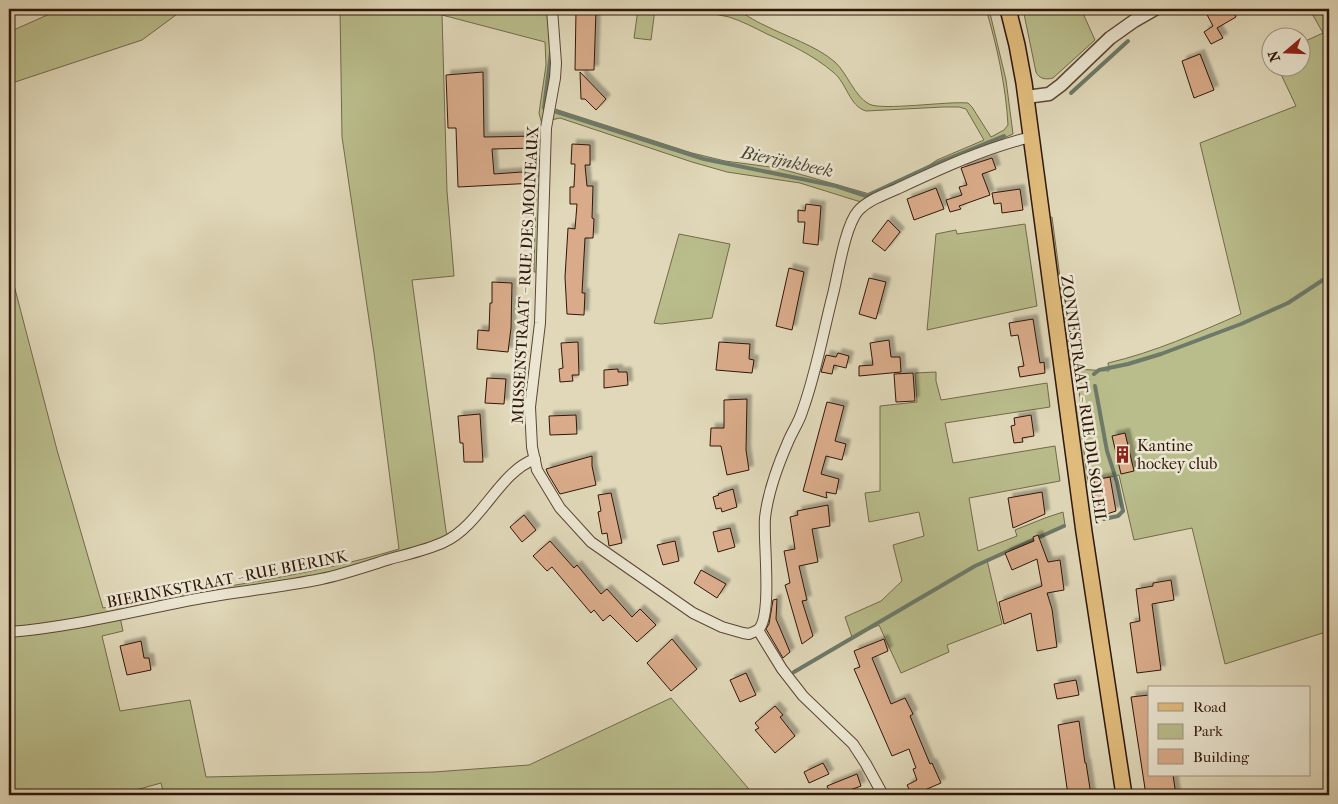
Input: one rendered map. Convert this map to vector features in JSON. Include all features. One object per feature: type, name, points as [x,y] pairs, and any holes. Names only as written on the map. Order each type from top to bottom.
[{"type":"main road","name":"ZONNESTRAAT - RUE DU SOLEIL","points":[[1008,9],[1017,45],[1026,97],[1083,523],[1124,795]]},
{"type":"street","name":"MUSSENSTRAAT - RUE DES MOINEAUX","points":[[552,9],[556,63],[546,128],[540,323],[530,407],[532,448],[538,470],[560,508],[591,542],[681,606],[707,621],[743,633],[750,634],[758,630]]},
{"type":"street","points":[[1026,97],[1049,94],[1110,38],[1134,20],[1155,9]]},
{"type":"street","points":[[883,795],[853,744],[803,696],[779,664],[758,630],[763,624],[765,607],[765,520],[768,498],[776,469],[802,412],[818,360],[844,247],[854,217],[867,204],[916,180],[1006,143],[1031,137]]},
{"type":"street","name":"BIERINKSTRAAT - RUE BIERINK","points":[[9,632],[42,629],[203,598],[312,580],[349,572],[429,548],[447,541],[462,530],[514,472],[525,462],[535,459]]},
{"type":"green space","points":[[61,9],[184,9],[142,40],[9,84],[9,32]]},
{"type":"green space","points":[[340,9],[550,9],[553,58],[543,128],[539,113],[546,65],[545,42],[442,15],[447,191],[454,276],[412,280],[448,537],[339,572],[120,617],[123,631],[102,636],[120,711],[190,700],[206,777],[434,772],[529,765],[671,698],[754,795],[164,795],[161,783],[118,795],[9,795],[9,266],[57,450],[103,608],[326,568],[399,549],[374,353],[342,137]]},
{"type":"green space","points":[[638,9],[655,9],[651,40],[634,38]]},
{"type":"green space","points":[[680,9],[733,9],[810,46],[835,62],[859,96],[869,104],[887,107],[968,103],[991,137],[1004,130],[1008,125],[1000,67],[986,9],[989,9],[1006,80],[1013,134],[877,193],[877,190],[922,170],[937,160],[984,140],[966,109],[943,107],[866,111],[856,104],[833,72],[818,60],[802,51],[729,17]]},
{"type":"green space","points":[[1023,9],[1081,9],[1095,40],[1053,78],[1041,78],[1036,72]]},
{"type":"green space","points":[[1329,9],[1329,631],[1225,664],[1192,528],[1134,540],[1119,475],[1091,481],[1076,369],[1109,371],[1108,363],[1159,348],[1241,314],[1200,143],[1296,106],[1283,78],[1310,78],[1310,39],[1323,33],[1310,10]]},
{"type":"green space","points":[[552,108],[692,153],[725,161],[778,168],[873,195],[864,203],[800,183],[727,172],[560,118],[551,120]]},
{"type":"green space","points":[[540,184],[539,272],[534,272],[536,185]]},
{"type":"green space","points":[[1052,217],[1072,368],[1069,368],[1048,218]]},
{"type":"green space","points":[[1025,224],[1037,306],[927,330],[936,234],[956,230],[957,234]]},
{"type":"green space","points":[[679,234],[730,244],[712,318],[661,324],[654,323]]},
{"type":"green space","points":[[936,372],[936,381],[941,400],[1047,383],[1050,407],[945,423],[953,463],[1055,446],[1060,481],[969,498],[978,551],[1017,536],[1015,530],[1063,512],[1065,525],[987,560],[1002,624],[947,645],[949,652],[901,673],[879,625],[852,637],[845,617],[881,601],[902,581],[893,545],[924,536],[919,512],[869,522],[865,493],[880,491],[880,406],[917,402],[915,373]]},
{"type":"green space","points":[[1078,406],[1088,482],[1084,483],[1074,407]]},
{"type":"green space","points":[[763,790],[766,795],[754,795]]},
{"type":"building","points":[[1204,9],[1231,9],[1236,17],[1217,28],[1223,38],[1211,44],[1204,32],[1213,26]]},
{"type":"building","points":[[576,10],[596,10],[594,70],[575,70]]},
{"type":"building","points":[[1200,54],[1214,90],[1194,98],[1182,61]]},
{"type":"building","points":[[483,72],[484,137],[538,136],[537,148],[492,149],[494,174],[536,171],[535,183],[458,187],[456,128],[448,128],[446,75]]},
{"type":"building","points":[[580,72],[606,99],[596,110],[585,99],[581,99]]},
{"type":"building","points":[[572,144],[590,145],[590,165],[585,165],[587,186],[593,186],[593,238],[585,238],[582,293],[585,293],[584,315],[567,314],[565,277],[568,228],[575,229],[577,204],[570,204],[570,187],[574,187],[575,164],[571,164]]},
{"type":"building","points":[[992,158],[996,169],[982,174],[990,195],[959,206],[961,209],[950,212],[946,200],[962,195],[959,187],[967,185],[961,168]]},
{"type":"building","points":[[936,188],[944,209],[914,220],[907,199]]},
{"type":"building","points":[[1020,189],[1023,210],[1002,213],[1001,203],[994,204],[992,193]]},
{"type":"building","points":[[806,204],[821,206],[818,245],[803,243],[805,222],[798,222],[798,210],[805,211]]},
{"type":"building","points":[[888,220],[900,232],[885,251],[872,241]]},
{"type":"building","points":[[789,268],[804,272],[792,330],[776,326]]},
{"type":"building","points":[[869,278],[886,282],[876,319],[859,314]]},
{"type":"building","points":[[492,282],[512,283],[511,328],[508,352],[477,349],[478,330],[489,331]]},
{"type":"building","points":[[1033,319],[1040,363],[1044,362],[1045,373],[1020,377],[1018,367],[1024,366],[1018,335],[1011,336],[1009,323]]},
{"type":"building","points":[[889,340],[891,357],[900,357],[901,372],[859,376],[859,366],[873,365],[870,343]]},
{"type":"building","points":[[578,342],[579,375],[572,375],[573,381],[560,382],[559,369],[563,368],[561,343]]},
{"type":"building","points":[[719,342],[750,344],[749,359],[754,360],[752,373],[716,370]]},
{"type":"building","points":[[838,353],[849,356],[846,368],[834,365],[832,374],[821,372],[826,355],[836,357]]},
{"type":"building","points":[[618,369],[618,372],[627,372],[628,385],[604,388],[604,370]]},
{"type":"building","points":[[913,373],[915,401],[896,402],[894,374]]},
{"type":"building","points":[[487,378],[506,379],[504,404],[485,403]]},
{"type":"building","points":[[747,399],[746,450],[749,470],[727,475],[721,446],[710,446],[711,428],[724,428],[724,400]]},
{"type":"building","points":[[827,402],[844,406],[835,441],[846,444],[842,460],[826,456],[821,474],[839,479],[836,494],[826,492],[827,498],[803,491]]},
{"type":"building","points":[[480,414],[483,462],[464,462],[463,443],[460,443],[458,416]]},
{"type":"building","points":[[576,415],[577,434],[550,435],[549,416]]},
{"type":"building","points":[[1031,415],[1034,436],[1022,438],[1023,442],[1014,443],[1011,426],[1015,425],[1014,418]]},
{"type":"building","name":"Kantine hockey club","points":[[1125,433],[1134,471],[1121,474],[1112,436]]},
{"type":"building","points":[[592,456],[596,485],[560,494],[546,469]]},
{"type":"building","points":[[1110,477],[1116,511],[1098,517],[1094,480]]},
{"type":"building","points":[[733,489],[737,507],[722,512],[721,508],[716,509],[713,497]]},
{"type":"building","points":[[1042,492],[1045,514],[1013,528],[1008,498]]},
{"type":"building","points":[[611,493],[622,543],[609,546],[607,533],[602,534],[598,512],[601,511],[598,495]]},
{"type":"building","points":[[828,505],[830,526],[812,529],[818,562],[799,566],[807,600],[802,601],[813,636],[802,644],[785,585],[790,583],[784,551],[795,549],[790,517],[798,515],[797,511]]},
{"type":"building","points":[[524,515],[536,530],[522,542],[510,527]]},
{"type":"building","points":[[730,528],[735,547],[718,552],[713,532]]},
{"type":"building","points":[[1038,535],[1048,562],[1060,560],[1064,590],[1047,593],[1052,609],[1057,647],[1037,651],[1031,613],[1004,624],[999,602],[1042,586],[1037,559],[1012,570],[1005,553],[1034,541],[1033,537]]},
{"type":"building","points":[[550,541],[574,568],[577,565],[601,594],[607,589],[632,617],[640,609],[656,625],[637,642],[610,615],[603,621],[594,610],[591,613],[552,567],[547,571],[533,556]]},
{"type":"building","points":[[675,541],[679,561],[663,565],[657,545]]},
{"type":"building","points":[[701,570],[726,584],[717,598],[694,583]]},
{"type":"building","points":[[1171,580],[1174,600],[1152,604],[1161,670],[1137,673],[1130,623],[1140,621],[1136,589],[1153,586],[1153,583]]},
{"type":"building","points":[[777,599],[776,619],[790,652],[783,658],[766,629],[769,624],[773,600]]},
{"type":"building","points":[[672,639],[697,669],[671,691],[647,663]]},
{"type":"building","points":[[884,639],[888,651],[872,658],[891,704],[905,698],[913,714],[910,716],[930,764],[932,763],[941,783],[913,795],[907,785],[917,780],[913,769],[916,768],[909,749],[892,756],[854,669],[860,667],[854,651]]},
{"type":"building","points":[[141,641],[144,658],[149,658],[151,670],[127,675],[120,646]]},
{"type":"building","points":[[746,673],[756,695],[740,702],[730,680]]},
{"type":"building","points":[[1076,680],[1079,695],[1057,699],[1054,684]]},
{"type":"building","points":[[1148,695],[1148,776],[1173,776],[1176,795],[1146,795],[1131,697]]},
{"type":"building","points":[[775,706],[783,715],[780,717],[795,736],[775,753],[755,730],[759,728],[755,723]]},
{"type":"building","points":[[1079,721],[1091,795],[1068,795],[1058,725]]},
{"type":"building","points":[[823,763],[829,774],[809,783],[804,772]]},
{"type":"building","points":[[857,774],[861,786],[850,790],[852,795],[831,795],[827,786]]},
{"type":"waterway","name":"Bierijnkbeek","points":[[1071,93],[1128,41]]},
{"type":"waterway","name":"Bierijnkbeek","points":[[544,108],[551,53]]},
{"type":"waterway","name":"Bierijnkbeek","points":[[557,112],[704,159],[836,186],[866,196],[935,164],[1004,136]]},
{"type":"waterway","points":[[1094,374],[1099,370],[1161,354],[1241,324],[1288,303],[1329,276]]},
{"type":"waterway","points":[[1095,386],[1107,451],[1117,482],[1123,511],[1118,516],[1104,519]]},
{"type":"waterway","points":[[794,672],[975,566],[1064,526]]},
{"type":"place","name":"Kantine hockey club","points":[[1123,454]]}]
